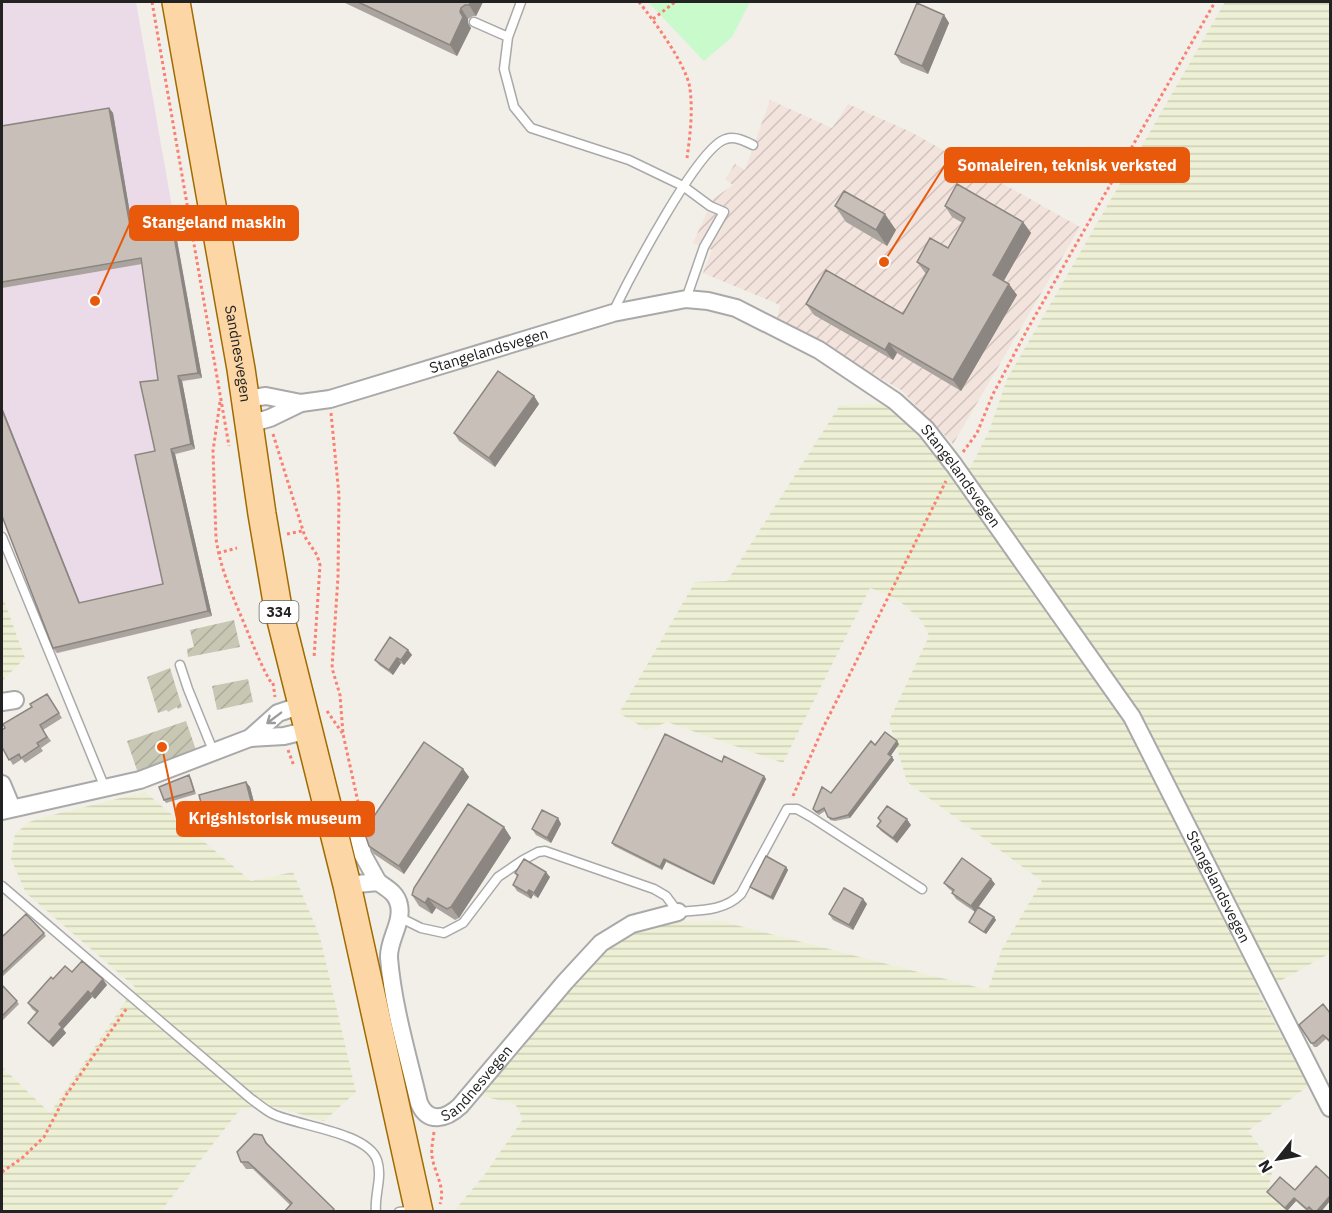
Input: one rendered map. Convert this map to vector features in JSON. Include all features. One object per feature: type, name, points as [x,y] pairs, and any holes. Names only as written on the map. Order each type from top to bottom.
[{"type":"main road","name":"Sandnesvegen","points":[[175,3],[278,608],[312,715],[412,1211]]},
{"type":"street","name":"Stangelandsvegen","points":[[246,410],[330,399],[613,313],[686,299],[708,301],[736,308],[819,350],[895,401],[926,429],[954,465],[1132,717],[1330,1108]]},
{"type":"street","name":"Stangelandsvegen","points":[[246,410],[266,396],[301,403]]},
{"type":"street","points":[[250,738],[278,712],[312,715]]},
{"type":"street","points":[[2,784],[7,809],[105,789],[140,780],[250,738],[284,736],[312,715]]},
{"type":"street","points":[[356,826],[363,855],[378,882],[395,895],[399,906],[399,917]]},
{"type":"street","points":[[347,885],[378,882]]},
{"type":"street","name":"Sandnesvegen","points":[[399,917],[390,944],[391,972],[419,1103],[425,1113],[434,1118],[446,1117],[460,1106],[601,943],[621,928],[678,912]]},
{"type":"lane","points":[[521,2],[508,37],[504,69],[514,107],[531,128],[629,160],[683,186],[710,206],[724,212],[704,247],[686,299]]},
{"type":"lane","points":[[474,22],[508,37]]},
{"type":"lane","points":[[613,313],[645,250],[683,186],[704,156],[714,145],[725,139],[737,139],[753,145]]},
{"type":"lane","points":[[2,537],[105,789]]},
{"type":"lane","points":[[180,665],[214,753]]},
{"type":"lane","points":[[399,917],[421,928],[444,933],[463,923],[498,877],[523,860],[545,851],[654,889],[666,896],[678,912],[720,908],[735,901],[741,894],[788,809],[797,809],[811,817],[922,889]]},
{"type":"lane","points":[[2,886],[216,1071],[272,1114],[349,1138],[364,1145],[374,1154],[379,1168],[376,1212]]},
{"type":"path","points":[[639,2],[675,53],[690,87],[691,125],[683,186]]},
{"type":"path","points":[[653,20],[675,2]]},
{"type":"path","points":[[788,809],[823,728],[954,465],[976,433],[993,394],[1027,330],[1215,2]]},
{"type":"path","points":[[330,399],[339,495],[338,578],[332,668],[340,695],[343,734],[360,805],[360,817],[356,826]]},
{"type":"path","points":[[273,686],[236,603],[218,552],[216,538],[213,451],[246,410],[320,565],[320,592],[313,655],[315,664]]},
{"type":"path","points":[[279,536],[302,531]]},
{"type":"path","points":[[218,552],[237,548]]},
{"type":"path","points":[[312,715],[343,734]]},
{"type":"path","points":[[2,1172],[22,1158],[44,1137],[66,1095],[134,999]]},
{"type":"path","points":[[412,1211],[436,1207],[440,1205],[442,1198],[431,1155],[434,1118]]},
{"type":"shaded area","points":[[2,2],[136,2],[202,378],[182,382],[195,449],[175,455],[212,616],[55,654],[2,515]]},
{"type":"shaded area","points":[[1225,2],[1330,2],[1330,953],[1259,993],[1308,1086],[1248,1131],[1274,1165],[1267,1193],[1287,1211],[453,1212],[485,1174],[523,1119],[515,1104],[482,1096],[592,959],[625,935],[672,922],[720,921],[988,990],[1002,949],[1042,881],[907,782],[889,721],[929,636],[922,621],[897,599],[870,588],[783,763],[667,722],[647,730],[619,713],[695,582],[727,581],[840,405],[883,404],[970,468],[989,431],[1007,379]]},
{"type":"shaded area","points":[[770,100],[832,128],[848,104],[911,132],[1080,227],[953,444],[901,390],[777,319],[780,305],[703,273],[712,250],[693,243],[713,199],[733,185],[725,179],[735,164],[745,170]]},
{"type":"shaded area","points":[[2,595],[25,658],[2,681]]},
{"type":"shaded area","points":[[234,620],[240,647],[188,657],[187,649],[194,647],[190,630]]},
{"type":"shaded area","points":[[170,668],[182,707],[158,713],[147,677]]},
{"type":"shaded area","points":[[248,679],[253,702],[217,710],[212,686]]},
{"type":"shaded area","points":[[186,721],[197,753],[138,773],[127,741]]},
{"type":"shaded area","points":[[145,792],[251,881],[293,872],[320,937],[356,1092],[324,1121],[276,1107],[241,1108],[161,1211],[2,1211],[2,1067],[50,1113],[135,987],[26,893],[11,859],[15,834],[29,822]]},
{"type":"green space","points":[[648,2],[750,2],[732,37],[704,61]]},
{"type":"building","points":[[358,2],[471,2],[461,8],[460,12],[463,17],[450,45]]},
{"type":"building","points":[[917,3],[944,15],[922,66],[895,54]]},
{"type":"building","points":[[109,108],[130,226],[171,219],[198,373],[178,376],[191,444],[171,449],[208,611],[53,648],[2,516],[2,410],[79,603],[163,584],[135,455],[155,451],[140,382],[158,380],[141,258],[2,282],[2,126]]},
{"type":"building","points":[[957,184],[1023,222],[993,275],[1009,284],[953,380],[889,343],[885,350],[806,304],[826,270],[903,314],[929,269],[917,262],[930,238],[948,248],[965,218],[945,206]]},
{"type":"building","points":[[844,191],[885,214],[876,230],[835,206]]},
{"type":"building","points":[[498,371],[534,396],[489,458],[454,433]]},
{"type":"building","points":[[390,637],[408,650],[401,660],[397,658],[389,670],[375,660]]},
{"type":"building","points":[[47,694],[59,713],[40,725],[47,737],[37,743],[39,746],[21,758],[19,754],[9,760],[2,747],[2,730],[5,728],[3,724],[32,707],[30,704]]},
{"type":"building","points":[[885,732],[897,741],[888,754],[892,757],[848,815],[833,819],[828,817],[824,808],[817,812],[813,809],[822,787],[831,793],[871,741],[875,745]]},
{"type":"building","points":[[665,734],[722,762],[724,756],[764,776],[712,883],[664,859],[660,867],[612,843]]},
{"type":"building","points":[[424,742],[463,769],[399,866],[369,846],[364,831]]},
{"type":"building","points":[[189,775],[194,791],[164,800],[159,787]]},
{"type":"building","points":[[246,782],[252,805],[205,818],[199,795]]},
{"type":"building","points":[[468,804],[504,827],[451,907],[447,909],[428,898],[425,903],[412,895],[414,888]]},
{"type":"building","points":[[887,806],[907,819],[893,838],[877,826],[881,821],[878,818]]},
{"type":"building","points":[[542,810],[558,818],[547,838],[532,829]]},
{"type":"building","points":[[766,856],[786,867],[771,897],[750,887]]},
{"type":"building","points":[[962,858],[991,879],[971,906],[952,893],[954,890],[944,883]]},
{"type":"building","points":[[524,859],[546,872],[534,893],[529,890],[527,893],[513,885],[518,875],[515,873]]},
{"type":"building","points":[[844,888],[863,899],[849,925],[829,914]]},
{"type":"building","points":[[978,907],[994,917],[984,932],[969,922]]},
{"type":"building","points":[[26,914],[44,933],[2,973],[2,934],[3,936]]},
{"type":"building","points":[[82,961],[103,979],[91,994],[88,991],[59,1024],[62,1027],[49,1042],[28,1023],[38,1011],[28,1003],[51,977],[53,979],[65,966],[72,972]]},
{"type":"building","points":[[2,985],[17,1001],[2,1016]]},
{"type":"building","points":[[1323,1004],[1330,1013],[1330,1041],[1323,1035],[1311,1043],[1299,1025]]},
{"type":"building","points":[[254,1134],[262,1135],[266,1143],[334,1209],[332,1212],[284,1212],[292,1203],[248,1162],[241,1162],[237,1152]]},
{"type":"building","points":[[1316,1166],[1330,1179],[1330,1196],[1316,1212],[1309,1207],[1307,1209],[1294,1198],[1285,1208],[1267,1192],[1280,1177],[1295,1190]]},
{"type":"place","name":"Somaleiren, teknisk verksted","points":[[884,262]]},
{"type":"place","name":"Stangeland maskin","points":[[95,301]]},
{"type":"place","name":"Krigshistorisk museum","points":[[162,747]]}]
